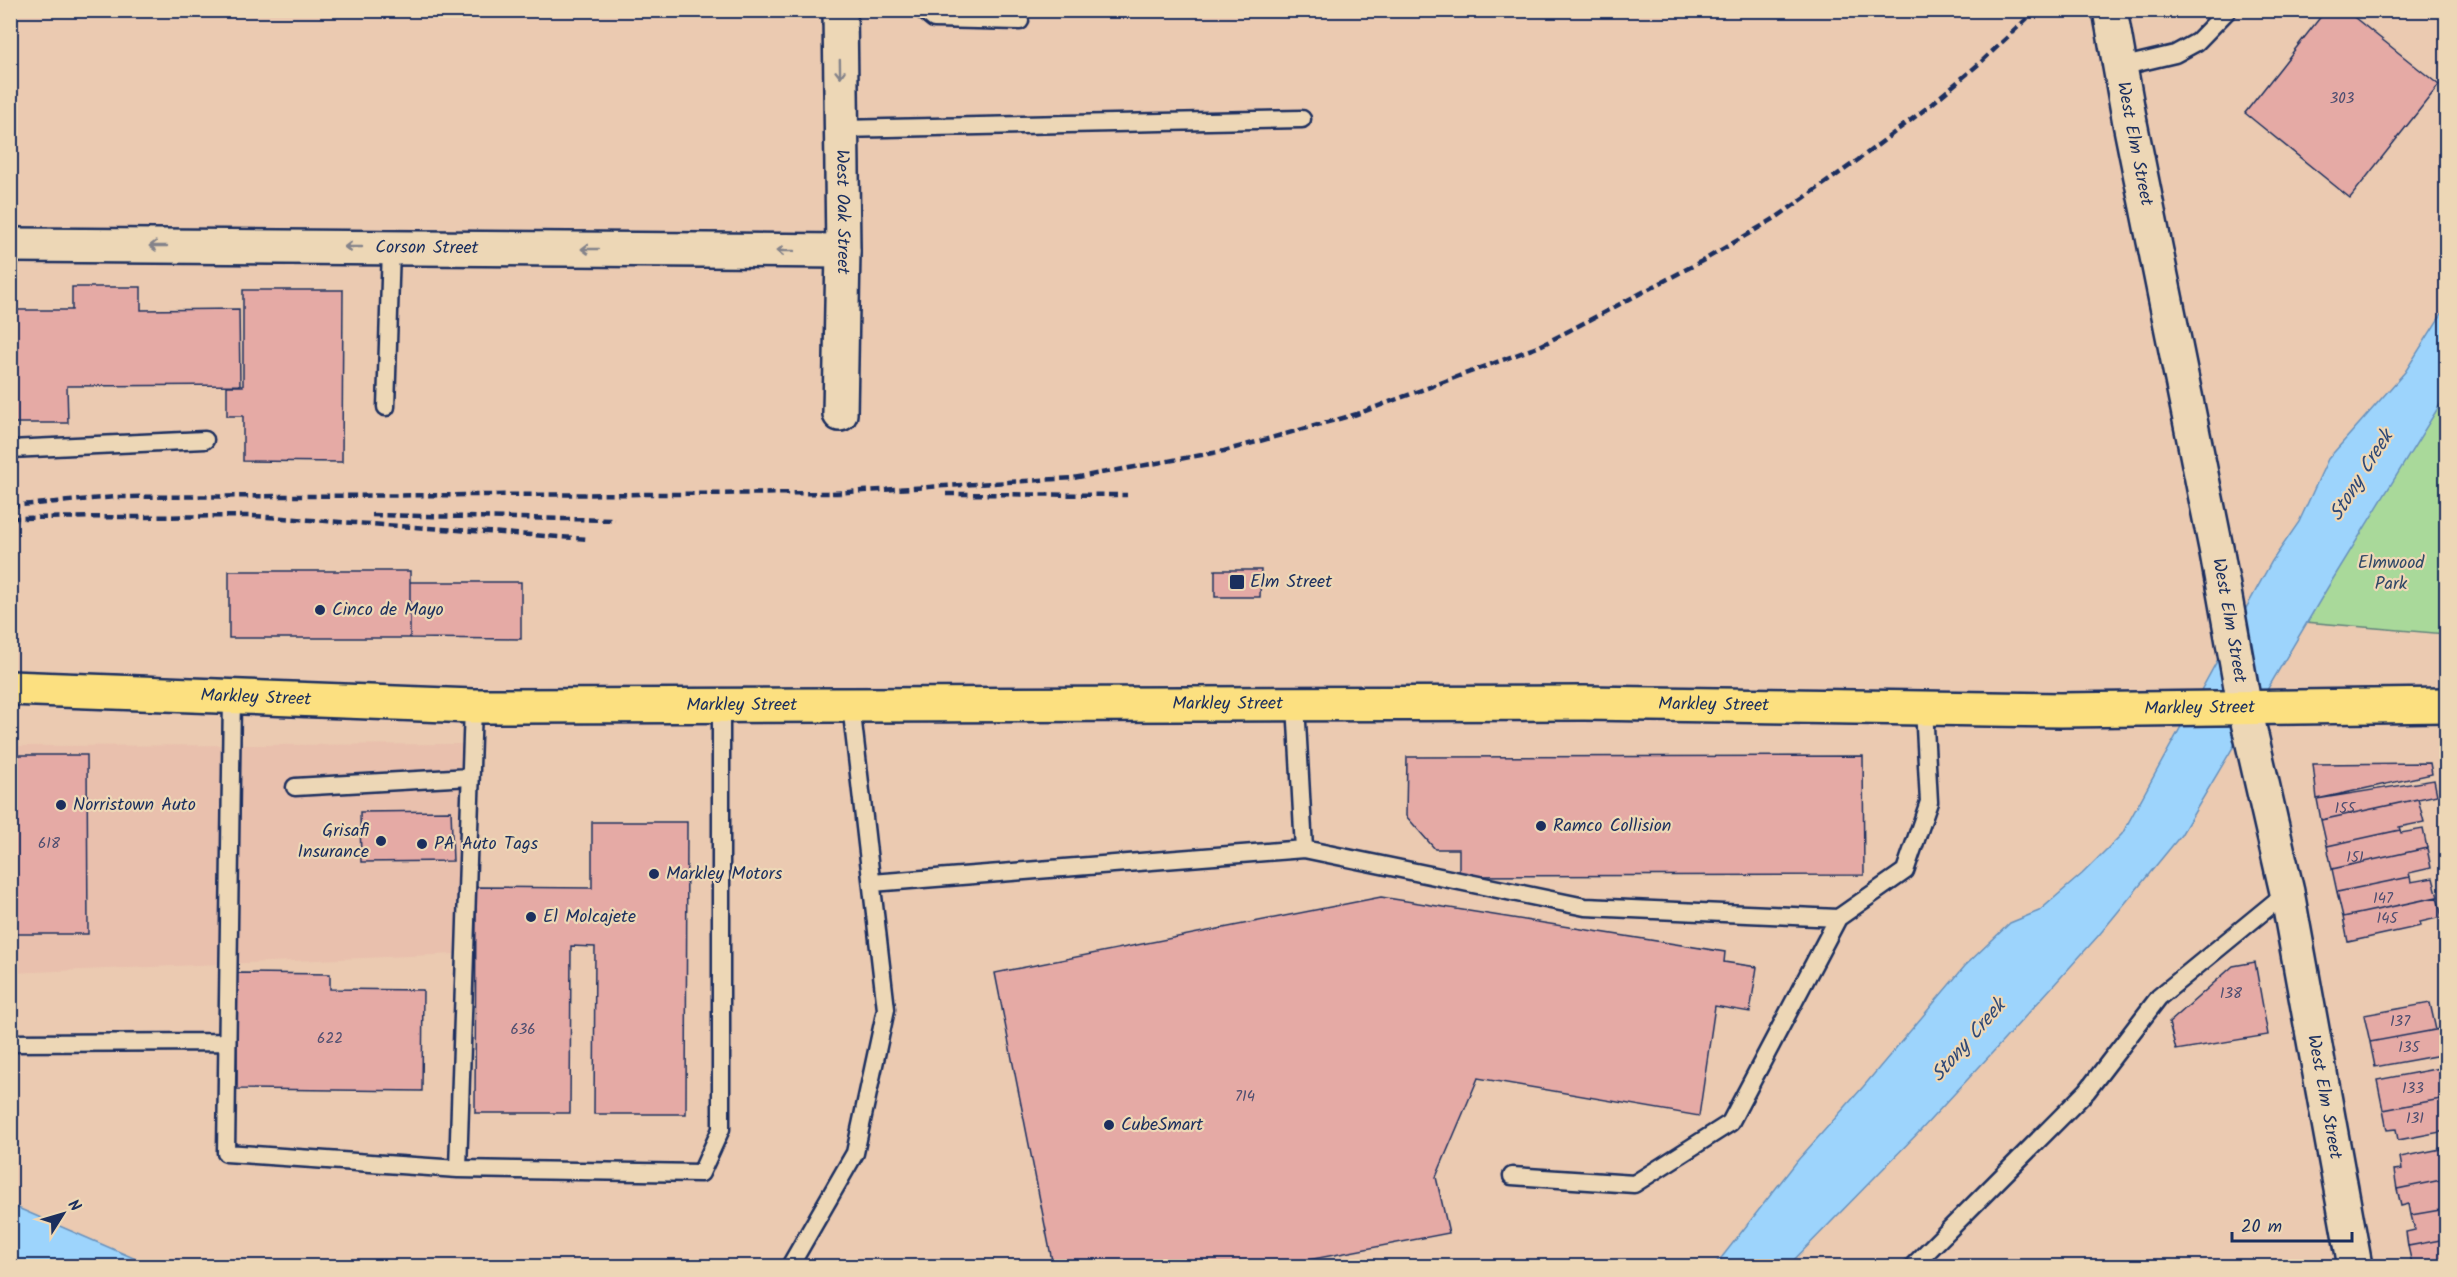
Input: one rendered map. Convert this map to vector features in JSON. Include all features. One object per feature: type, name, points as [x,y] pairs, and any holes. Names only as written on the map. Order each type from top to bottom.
[{"type":"highway","name":"Markley Street","points":[[10,688],[473,706],[1584,703],[1924,708],[2245,709],[2446,705]]},
{"type":"street","name":"West Oak Street","points":[[840,10],[843,251],[840,414]]},
{"type":"street","name":"West Elm Street","points":[[2110,10],[2215,542],[2245,709],[2287,892],[2355,1266]]},
{"type":"street","name":"Corson Street","points":[[10,245],[843,251]]},
{"type":"lane","points":[[923,10],[934,19],[1020,21]]},
{"type":"lane","points":[[2120,67],[2175,54],[2197,42],[2228,10]]},
{"type":"lane","points":[[841,129],[1302,119]]},
{"type":"lane","points":[[386,407],[391,248]]},
{"type":"lane","points":[[10,449],[205,440]]},
{"type":"lane","points":[[232,696],[226,1153],[458,1169],[701,1173],[721,1129],[721,706]]},
{"type":"lane","points":[[1296,704],[1304,849]]},
{"type":"lane","points":[[790,1266],[855,1153],[886,1008],[851,705]]},
{"type":"lane","points":[[458,1169],[473,706]]},
{"type":"lane","points":[[1512,1176],[1634,1184],[1730,1123],[1838,918],[1905,871],[1929,802],[1924,708]]},
{"type":"lane","points":[[294,787],[471,777]]},
{"type":"lane","points":[[872,883],[1304,849],[1585,907],[1838,918]]},
{"type":"lane","points":[[1913,1266],[2087,1091],[2159,996],[2287,892]]},
{"type":"lane","points":[[10,1043],[226,1042]]},
{"type":"shaded area","points":[[465,744],[456,954],[11,973],[10,746]]},
{"type":"green space","name":"Elmwood Park","points":[[2446,389],[2446,634],[2294,621]]},
{"type":"water","name":"Stony Creek","points":[[2446,307],[2446,395],[2328,587],[2181,835],[2099,935],[2004,1040],[1920,1131],[1788,1266],[1712,1266],[1722,1257],[1798,1160],[1965,966],[2010,923],[2039,911],[2082,874],[2122,834],[2272,561],[2299,522],[2328,459],[2405,372]]},
{"type":"water","points":[[11,1205],[152,1266],[11,1265]]},
{"type":"building","points":[[2326,10],[2345,10],[2439,85],[2350,198],[2245,113]]},
{"type":"building","points":[[72,287],[141,287],[141,310],[239,309],[240,385],[67,386],[68,423],[10,423],[10,310],[72,310]]},
{"type":"building","points":[[243,290],[343,290],[342,462],[243,461],[243,416],[227,416],[227,386],[243,386]]},
{"type":"building","points":[[1215,570],[1261,570],[1260,597],[1215,597]]},
{"type":"building","name":"Cinco de Mayo","points":[[229,571],[410,571],[410,638],[229,638]]},
{"type":"building","points":[[410,582],[521,582],[521,639],[410,638]]},
{"type":"building","points":[[10,755],[87,755],[88,934],[10,934]]},
{"type":"building","points":[[1863,756],[1864,875],[1459,876],[1459,849],[1435,849],[1406,816],[1407,757]]},
{"type":"building","points":[[2430,763],[2432,774],[2317,799],[2313,764]]},
{"type":"building","points":[[2434,780],[2437,795],[2321,820],[2317,799]]},
{"type":"building","points":[[2418,799],[2424,822],[2399,827],[2400,830],[2327,846],[2321,820]]},
{"type":"building","points":[[451,811],[453,861],[361,862],[360,812]]},
{"type":"building","points":[[592,822],[687,822],[686,1114],[594,1114],[595,947],[571,946],[570,1113],[475,1113],[476,887],[592,888]]},
{"type":"building","points":[[2423,829],[2427,848],[2332,869],[2327,846],[2400,830],[2401,833]]},
{"type":"building","points":[[2427,848],[2431,868],[2409,873],[2410,877],[2337,892],[2332,869]]},
{"type":"building","points":[[2410,877],[2411,882],[2433,878],[2438,897],[2343,917],[2337,892]]},
{"type":"building","points":[[1381,897],[1725,952],[1724,962],[1757,967],[1750,1012],[1715,1006],[1699,1116],[1478,1078],[1436,1177],[1449,1233],[1277,1266],[1053,1266],[995,973]]},
{"type":"building","points":[[2437,897],[2442,917],[2420,922],[2421,926],[2348,942],[2343,917]]},
{"type":"building","points":[[2255,962],[2268,1035],[2176,1050],[2169,1023],[2233,966]]},
{"type":"building","points":[[237,973],[330,974],[330,989],[423,990],[422,1091],[237,1089]]},
{"type":"building","points":[[2430,1003],[2436,1030],[2370,1042],[2364,1015]]},
{"type":"building","points":[[2446,1028],[2446,1054],[2375,1067],[2370,1042]]},
{"type":"building","points":[[2446,1067],[2446,1098],[2383,1110],[2377,1080]]},
{"type":"building","points":[[2446,1098],[2446,1131],[2398,1140],[2396,1129],[2387,1130],[2383,1110]]},
{"type":"building","points":[[2446,1148],[2446,1179],[2397,1189],[2394,1170],[2402,1169],[2400,1157]]},
{"type":"building","points":[[2446,1179],[2446,1209],[2411,1215],[2409,1204],[2401,1206],[2397,1189]]},
{"type":"building","points":[[2446,1209],[2446,1239],[2408,1246],[2406,1232],[2415,1230],[2411,1215]]},
{"type":"building","points":[[2446,1239],[2446,1266],[2412,1264],[2408,1246]]},
{"type":"railway","points":[[832,493],[1073,478],[1224,451],[1357,414],[1540,346],[1704,260],[1777,217],[1928,107],[1980,63],[2036,10]]},
{"type":"railway","points":[[10,506],[115,497],[841,493]]},
{"type":"railway","points":[[946,494],[1127,495]]},
{"type":"railway","points":[[372,515],[615,520]]},
{"type":"railway","points":[[10,518],[253,516],[589,539]]},
{"type":"place","name":"Elm Street","points":[[1237,582]]},
{"type":"place","name":"Cinco de Mayo","points":[[320,610]]},
{"type":"place","name":"Norristown Auto","points":[[61,805]]},
{"type":"place","name":"Ramco Collision","points":[[1541,826]]},
{"type":"place","name":"Grisafi Insurance","points":[[381,841]]},
{"type":"place","name":"PA Auto Tags","points":[[422,844]]},
{"type":"place","name":"Markley Motors","points":[[654,874]]},
{"type":"place","name":"El Molcajete","points":[[531,917]]},
{"type":"place","name":"CubeSmart","points":[[1109,1125]]}]
